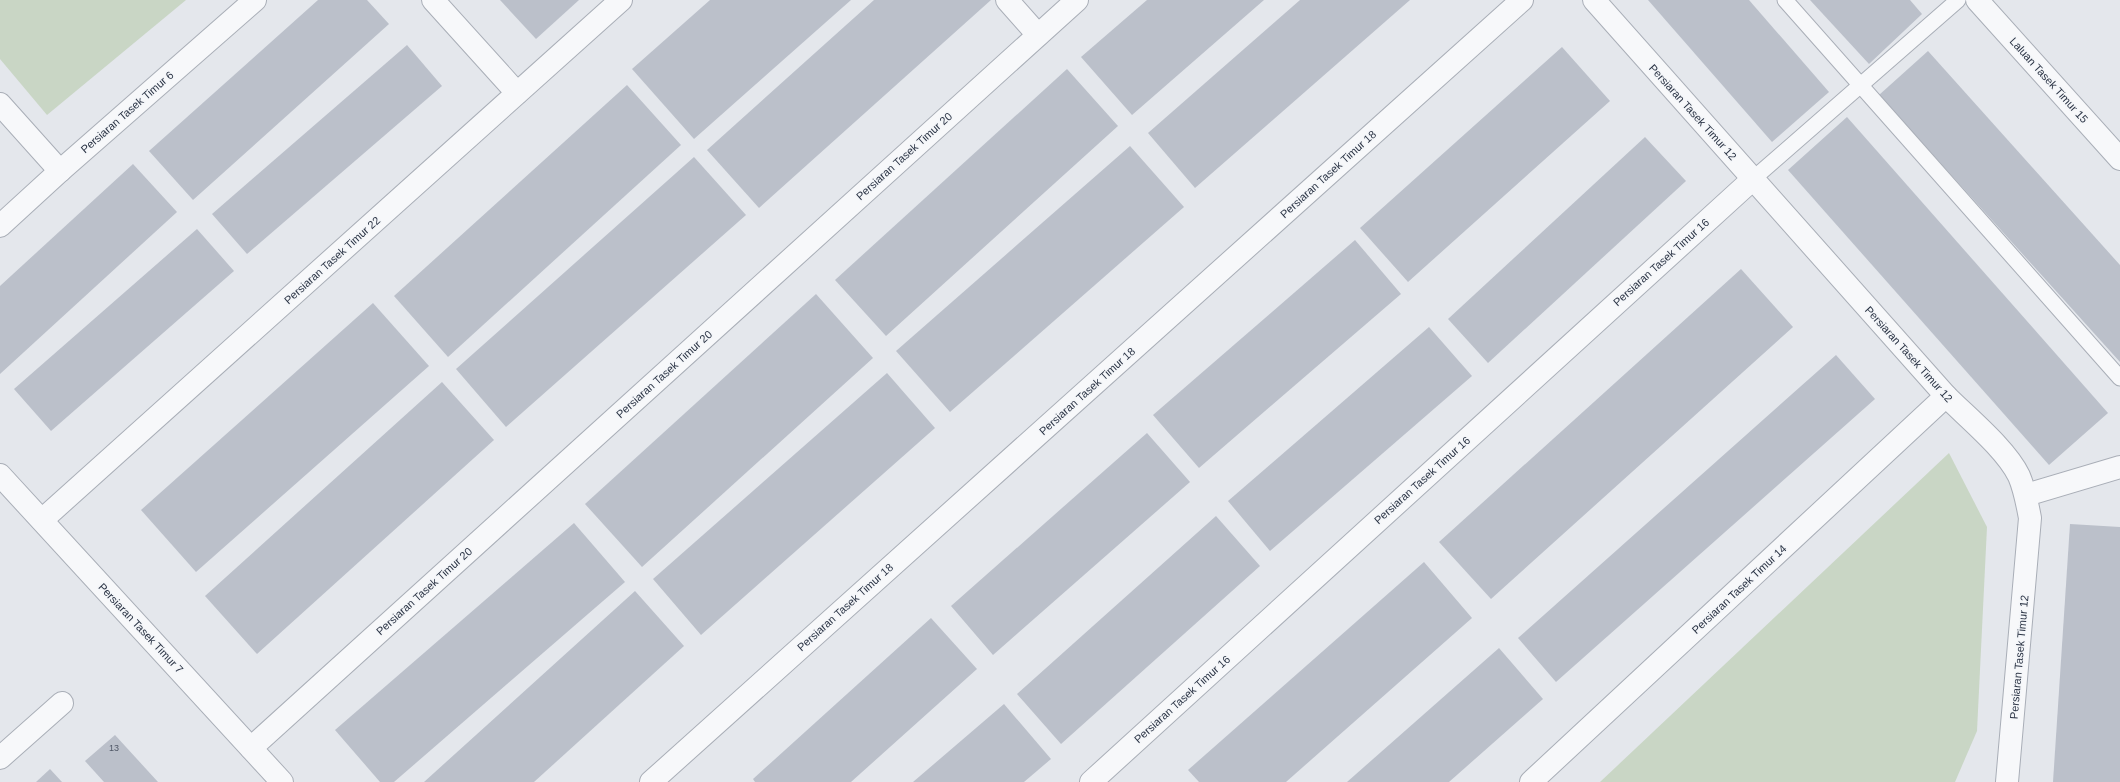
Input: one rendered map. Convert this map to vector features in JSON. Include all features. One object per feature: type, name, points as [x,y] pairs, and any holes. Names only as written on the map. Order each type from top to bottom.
[{"type":"street","name":"Persiaran Tasek Timur 6","points":[[0,226],[60,170],[256,0]]},
{"type":"street","points":[[432,0],[517,93]]},
{"type":"street","name":"Persiaran Tasek Timur 22","points":[[42,520],[621,0]]},
{"type":"street","points":[[1007,0],[1038,35]]},
{"type":"street","name":"Persiaran Tasek Timur 20","points":[[251,748],[1077,0]]},
{"type":"street","name":"Persiaran Tasek Timur 18","points":[[658,780],[1522,0]]},
{"type":"street","name":"Persiaran Tasek Timur 12","points":[[1594,0],[1946,396],[2006,455],[2018,475],[2026,495],[2030,518],[2029,546],[2007,782]]},
{"type":"street","name":"Laluan Tasek Timur 15","points":[[1977,0],[2120,159]]},
{"type":"street","points":[[0,104],[60,170]]},
{"type":"street","name":"Persiaran Tasek Timur 16","points":[[1091,782],[1753,179]]},
{"type":"street","name":"Persiaran Tasek Timur 14","points":[[1531,782],[1946,396]]},
{"type":"street","points":[[2026,495],[2120,467]]},
{"type":"street","name":"Persiaran Tasek Timur 7","points":[[0,475],[282,782]]},
{"type":"street","points":[[0,758],[62,703]]},
{"type":"lane","points":[[1785,0],[2120,378]]},
{"type":"lane","points":[[1753,179],[1958,0]]},
{"type":"green space","points":[[0,0],[186,0],[47,115],[0,59]]},
{"type":"green space","points":[[1949,453],[1987,527],[1977,731],[1955,782],[1600,782]]},
{"type":"building","points":[[318,0],[367,0],[389,24],[193,200],[149,151]]},
{"type":"building","points":[[500,0],[579,0],[536,39]]},
{"type":"building","points":[[710,0],[851,0],[694,139],[632,69]]},
{"type":"building","points":[[874,0],[991,0],[759,208],[707,150]]},
{"type":"building","points":[[1147,0],[1264,0],[1132,115],[1081,57]]},
{"type":"building","points":[[1300,0],[1410,0],[1195,188],[1148,133]]},
{"type":"building","points":[[1648,0],[1749,0],[1829,92],[1772,142]]},
{"type":"building","points":[[1810,0],[1910,0],[1922,14],[1869,64]]},
{"type":"building","points":[[407,45],[442,86],[247,254],[212,214]]},
{"type":"building","points":[[1562,47],[1610,101],[1408,282],[1360,228]]},
{"type":"building","points":[[1928,51],[2120,265],[2120,362],[1879,95]]},
{"type":"building","points":[[1067,69],[1118,126],[886,336],[835,280]]},
{"type":"building","points":[[627,85],[681,145],[448,357],[394,296]]},
{"type":"building","points":[[1847,117],[2108,413],[2049,465],[1788,170]]},
{"type":"building","points":[[1645,137],[1686,181],[1488,363],[1448,319]]},
{"type":"building","points":[[1130,146],[1184,207],[950,412],[896,351]]},
{"type":"building","points":[[694,157],[746,215],[506,427],[456,369]]},
{"type":"building","points":[[133,164],[177,212],[0,374],[0,286]]},
{"type":"building","points":[[197,229],[234,271],[51,431],[14,389]]},
{"type":"building","points":[[1355,240],[1401,294],[1199,468],[1153,415]]},
{"type":"building","points":[[1741,269],[1793,327],[1491,599],[1439,542]]},
{"type":"building","points":[[816,294],[873,358],[642,567],[585,504]]},
{"type":"building","points":[[373,303],[429,366],[196,572],[141,510]]},
{"type":"building","points":[[1429,327],[1472,376],[1270,551],[1228,501]]},
{"type":"building","points":[[1836,355],[1875,399],[1556,682],[1518,638]]},
{"type":"building","points":[[887,373],[935,428],[701,635],[653,579]]},
{"type":"building","points":[[442,382],[494,440],[257,654],[205,596]]},
{"type":"building","points":[[1147,433],[1190,482],[993,655],[951,606]]},
{"type":"building","points":[[1216,516],[1260,566],[1061,744],[1017,694]]},
{"type":"building","points":[[574,523],[625,582],[394,782],[380,782],[335,730]]},
{"type":"building","points":[[2070,524],[2120,527],[2120,782],[2053,782]]},
{"type":"building","points":[[1424,562],[1472,618],[1286,782],[1199,782],[1188,770]]},
{"type":"building","points":[[635,591],[684,646],[534,782],[424,782]]},
{"type":"building","points":[[931,618],[977,669],[851,782],[755,782],[753,779]]},
{"type":"building","points":[[1499,648],[1543,699],[1449,782],[1347,782]]},
{"type":"building","points":[[1004,704],[1051,759],[1024,782],[913,782]]},
{"type":"building","points":[[115,735],[158,782],[104,782],[85,761]]},
{"type":"building","points":[[50,769],[62,782],[36,782]]}]
